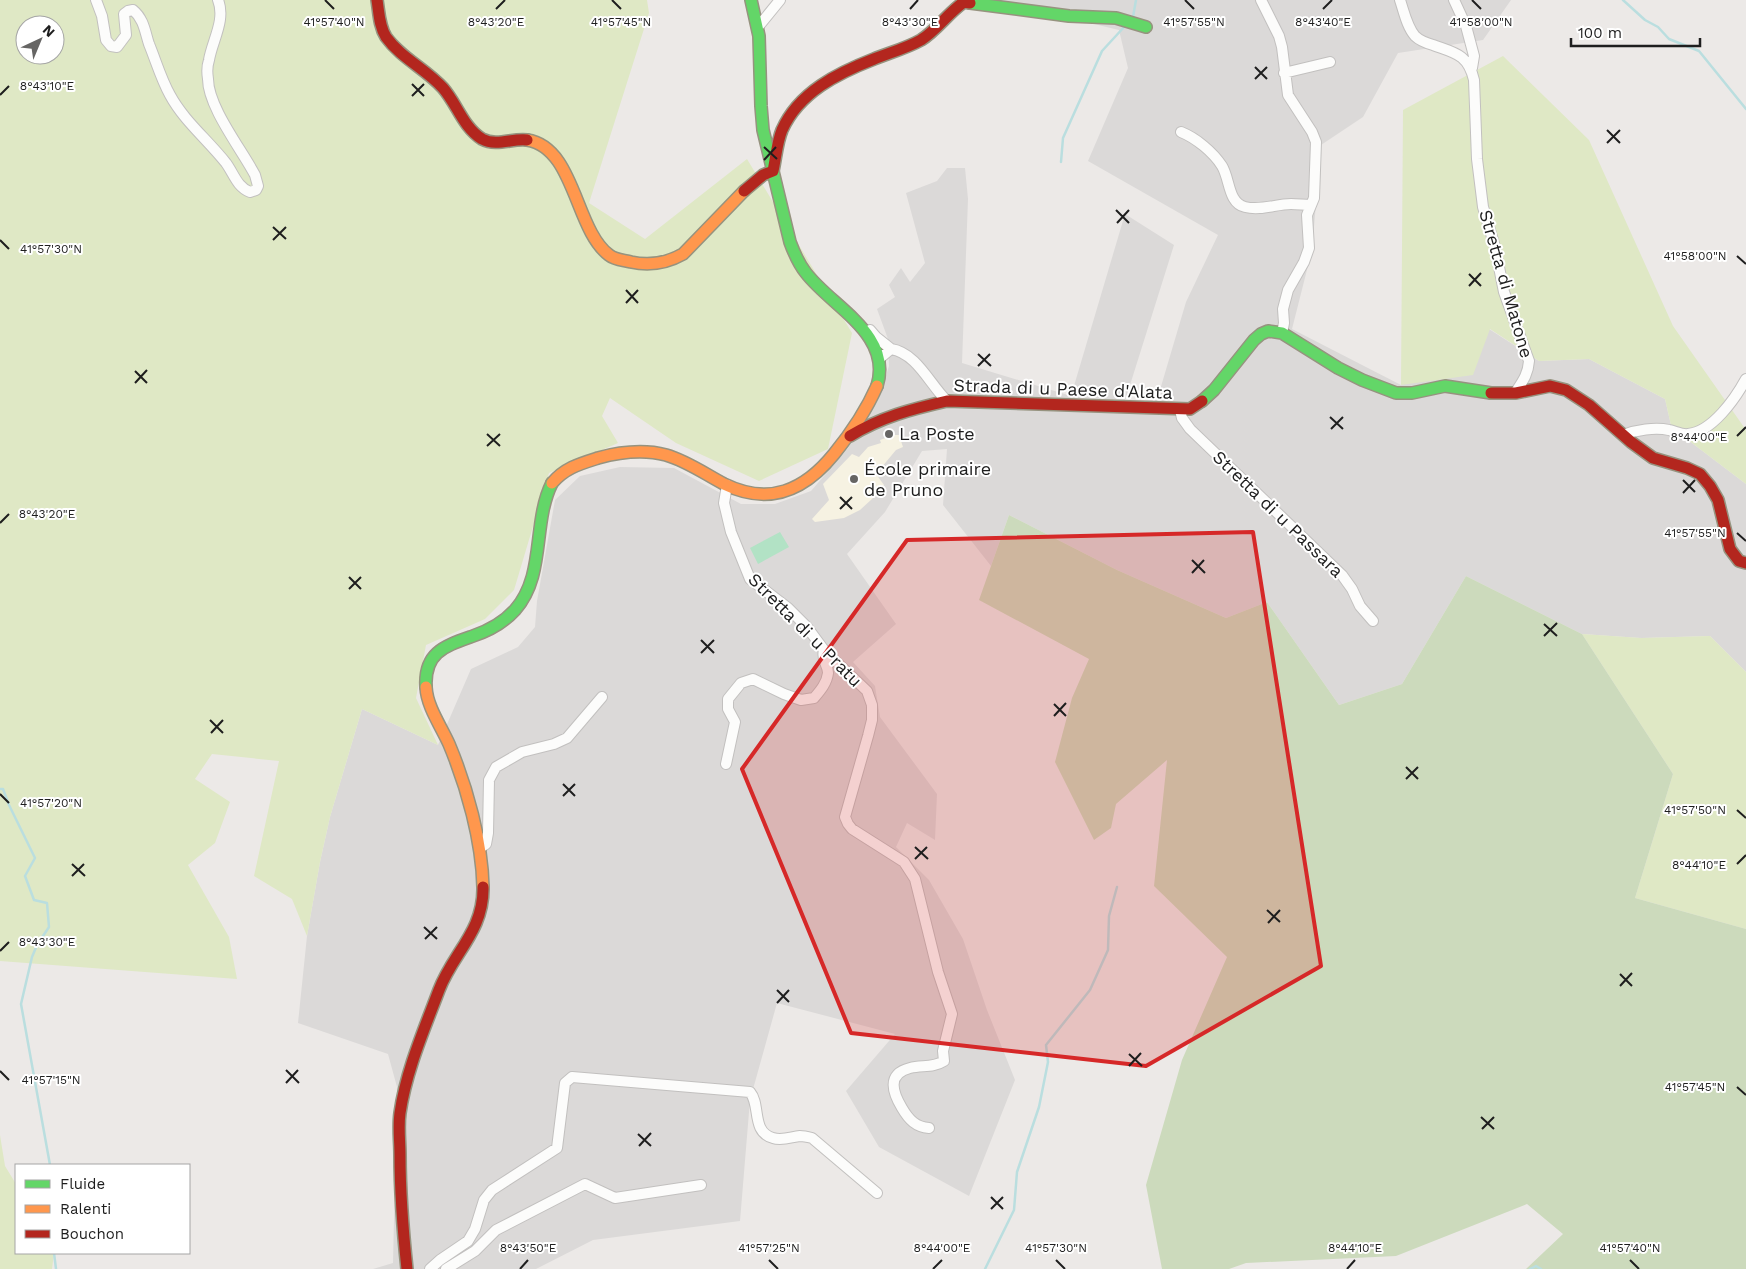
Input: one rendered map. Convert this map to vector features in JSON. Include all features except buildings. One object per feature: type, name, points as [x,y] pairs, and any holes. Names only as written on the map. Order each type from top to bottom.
[{"type":"street","points":[[96,0],[102,16],[106,40],[111,46],[117,47],[126,35],[124,14],[134,10],[138,14],[143,23],[158,69],[170,95],[184,116],[226,164],[243,189],[250,192],[256,190],[258,186],[256,175],[214,106],[209,93],[208,61],[220,22],[218,0]]},
{"type":"street","points":[[377,0],[382,29],[388,40],[440,85],[452,98],[459,116],[469,130],[492,143],[527,139],[538,143],[550,152],[562,168],[599,245],[610,256],[643,264],[673,260],[683,254],[753,182],[762,175],[774,171]]},
{"type":"street","points":[[407,1269],[400,1193],[400,1118],[404,1095],[417,1049],[441,984],[479,919],[482,902],[483,870],[480,848],[451,748],[424,687],[427,669],[432,657],[440,649],[456,641],[496,626],[520,605],[533,575],[544,504],[556,476],[564,470],[611,454],[645,452],[667,456],[685,463],[727,485],[752,495],[772,496],[804,484],[818,473],[847,438],[879,383],[880,359],[876,348],[858,324],[838,304],[820,290],[805,272],[792,250],[774,171],[766,145],[762,118],[758,27],[751,0]]},
{"type":"street","points":[[758,27],[780,0]]},
{"type":"street","points":[[1261,0],[1279,36],[1288,95],[1292,105],[1312,132],[1316,142],[1314,198],[1307,215],[1309,248],[1304,262],[1288,290],[1283,309],[1284,324],[1282,333],[1324,361],[1356,377],[1400,394],[1450,385],[1491,393],[1509,394],[1543,385],[1555,386],[1568,391],[1654,459],[1672,466],[1696,471],[1704,478],[1721,508],[1730,551],[1735,558],[1742,563],[1746,563]]},
{"type":"street","points":[[1400,0],[1411,30],[1417,38],[1458,54],[1472,68]]},
{"type":"street","name":"Stretta di Matone","points":[[1454,0],[1466,26],[1474,56],[1472,68],[1477,159],[1483,207],[1495,247],[1504,292],[1529,361],[1529,371],[1515,393]]},
{"type":"street","points":[[774,171],[782,130],[792,112],[802,101],[836,75],[920,40],[932,31],[954,8],[964,2],[1069,16],[1116,18],[1146,27]]},
{"type":"street","points":[[1284,73],[1330,62]]},
{"type":"street","points":[[1181,132],[1190,135],[1217,159],[1223,168],[1233,198],[1237,204],[1246,207],[1269,208],[1290,204],[1310,205]]},
{"type":"street","points":[[858,324],[867,326],[891,350]]},
{"type":"street","name":"Strada di u Paese d'Alata","points":[[847,438],[878,422],[909,410],[947,401],[1190,410],[1212,392],[1236,359],[1260,335],[1268,331],[1282,333]]},
{"type":"street","points":[[880,359],[891,350],[899,350],[916,364],[947,401]]},
{"type":"street","points":[[1623,435],[1652,429],[1686,434],[1696,433],[1708,426],[1725,410],[1746,379]]},
{"type":"street","name":"Stretta di u Passara","points":[[1180,410],[1182,418],[1190,429],[1342,575],[1360,606],[1373,621]]},
{"type":"street","name":"Stretta di u Pratu","points":[[727,485],[724,503],[731,532],[750,579],[788,608],[807,627],[824,650],[867,690],[872,705],[872,720],[846,817],[848,824],[904,862],[915,879],[938,972],[952,1014],[943,1051],[944,1061],[936,1066],[910,1068],[902,1071],[896,1076],[893,1083],[894,1092],[906,1115],[920,1127],[929,1128]]},
{"type":"street","points":[[726,764],[735,722],[728,708],[728,699],[741,683],[753,679],[801,700],[814,698],[825,684],[828,672],[822,656],[824,650]]},
{"type":"street","points":[[480,848],[486,844],[489,780],[496,767],[522,752],[554,744],[566,738],[602,697]]},
{"type":"street","points":[[430,1269],[468,1241],[475,1228],[484,1200],[492,1190],[557,1148],[565,1084],[572,1077],[750,1092],[755,1098],[757,1122],[764,1133],[772,1138],[782,1139],[802,1136],[812,1138],[877,1193]]},
{"type":"street","points":[[446,1269],[475,1251],[496,1230],[585,1184],[615,1198],[701,1185]]},
{"type":"highlighted area","points":[[1253,532],[1321,966],[1146,1066],[851,1033],[742,769],[907,540]]},
{"type":"shaded area","points":[[994,0],[1511,0],[1483,40],[1398,53],[1363,117],[1321,145],[1312,250],[1292,329],[1401,385],[1489,329],[1539,361],[1589,359],[1665,399],[1673,434],[1688,440],[1746,484],[1746,672],[1710,636],[1641,638],[1582,634],[1466,576],[1402,684],[1339,705],[1267,602],[1226,618],[1117,570],[1009,515],[991,566],[943,505],[947,449],[922,451],[885,512],[847,554],[896,624],[853,662],[875,686],[880,717],[937,794],[935,840],[907,823],[896,847],[929,880],[963,939],[987,1010],[1015,1080],[969,1196],[879,1147],[846,1091],[895,1034],[777,1003],[750,1100],[740,1221],[593,1240],[536,1269],[373,1269],[393,1263],[397,1087],[388,1054],[298,1023],[307,936],[320,862],[330,817],[362,709],[438,745],[471,669],[518,647],[535,627],[537,601],[555,500],[580,476],[620,467],[674,468],[741,504],[775,504],[811,491],[848,448],[879,398],[889,366],[888,339],[877,309],[895,297],[889,285],[901,268],[910,282],[925,263],[906,193],[937,181],[947,168],[965,168],[968,199],[962,363],[1071,396],[1125,214],[1174,245],[1125,401],[1157,400],[1186,302],[1218,235],[1088,161],[1128,68],[1119,30]]},
{"type":"shaded area","name":"École primaire de Pruno","points":[[899,435],[903,447],[896,450],[876,474],[884,485],[872,499],[860,510],[844,518],[815,522],[812,519],[829,500],[823,484],[852,454],[859,457],[868,447],[881,443],[880,440]]},
{"type":"green space","points":[[0,0],[647,0],[649,13],[589,203],[645,239],[747,159],[852,333],[828,449],[759,481],[676,443],[610,398],[602,416],[618,443],[549,473],[514,590],[485,619],[426,645],[416,698],[438,745],[362,709],[330,817],[307,936],[292,899],[254,876],[279,761],[212,754],[195,779],[230,802],[215,843],[188,865],[229,937],[237,979],[0,961]]},
{"type":"green space","points":[[1503,56],[1589,140],[1673,326],[1746,430],[1746,484],[1688,440],[1673,434],[1665,399],[1589,359],[1539,361],[1490,329],[1473,375],[1401,385],[1403,110]]},
{"type":"green space","points":[[1009,515],[1117,570],[1226,618],[1267,602],[1339,705],[1402,684],[1466,576],[1582,634],[1673,774],[1635,898],[1746,929],[1746,1269],[1526,1269],[1563,1234],[1527,1204],[1396,1256],[1246,1263],[1229,1269],[1162,1269],[1146,1185],[1182,1060],[1227,957],[1154,886],[1167,760],[1116,804],[1111,828],[1094,840],[1055,762],[1072,698],[1089,659],[979,600]]},
{"type":"green space","points":[[780,532],[789,547],[758,564],[750,548]]},
{"type":"green space","points":[[1582,634],[1641,638],[1710,636],[1746,672],[1746,929],[1635,898],[1673,774]]},
{"type":"green space","points":[[0,1135],[5,1166],[15,1182],[15,1254],[54,1254],[52,1269],[0,1269]]},
{"type":"waterway","points":[[1133,17],[1136,0]]},
{"type":"waterway","points":[[1623,0],[1645,20],[1658,27],[1669,39],[1699,51],[1746,109]]},
{"type":"waterway","points":[[1061,162],[1063,138],[1102,51],[1125,26]]},
{"type":"waterway","points":[[0,789],[3,789],[35,858],[25,876],[34,900],[47,903],[49,927],[37,945],[32,957],[21,1004],[50,1164]]},
{"type":"waterway","points":[[985,1269],[1014,1210],[1017,1172],[1039,1107],[1048,1062],[1046,1045],[1090,990],[1108,950],[1109,916],[1117,887]]},
{"type":"waterway","points":[[54,1254],[56,1269]]},
{"type":"waterway","points":[[1530,1269],[1536,1266],[1541,1269]]},
{"type":"traffic: fast","points":[[751,0],[759,36],[763,130],[790,242],[796,258],[806,273],[868,336],[876,351],[880,368],[877,386]]},
{"type":"traffic: fast","points":[[970,3],[1069,16],[1116,18],[1146,27]]},
{"type":"traffic: fast","points":[[1202,401],[1214,390],[1254,340],[1268,331],[1282,333],[1338,368],[1362,380],[1396,393],[1412,393],[1445,386],[1491,393]]},
{"type":"traffic: fast","points":[[426,687],[426,675],[429,666],[438,652],[454,643],[484,632],[501,622],[515,610],[525,596],[535,565],[542,515],[552,483]]},
{"type":"traffic: slow","points":[[527,140],[543,146],[555,157],[565,173],[598,243],[609,255],[620,260],[651,264],[671,260],[683,254],[744,191]]},
{"type":"traffic: slow","points":[[552,483],[567,470],[585,462],[615,454],[640,452],[657,453],[674,458],[740,491],[756,494],[771,494],[785,491],[798,486],[823,467],[858,422],[877,386]]},
{"type":"traffic: slow","points":[[426,687],[429,702],[449,744],[462,778],[477,833],[483,887]]},
{"type":"traffic: jam","points":[[377,0],[381,24],[386,37],[399,51],[443,88],[475,134],[482,139],[493,142],[527,140]]},
{"type":"traffic: jam","points":[[744,191],[763,175],[773,171],[782,130],[789,117],[798,105],[821,85],[847,71],[921,40],[964,2],[970,3]]},
{"type":"traffic: jam","points":[[1491,393],[1516,393],[1550,386],[1566,390],[1589,405],[1631,442],[1653,458],[1700,474],[1718,500],[1730,549],[1739,561],[1746,563]]},
{"type":"traffic: jam","points":[[850,436],[897,414],[947,401],[1190,409],[1202,401]]},
{"type":"traffic: jam","points":[[407,1269],[401,1198],[399,1134],[399,1118],[403,1097],[416,1051],[439,990],[479,916],[483,887]]},
{"type":"place","name":"La Poste","points":[[889,434]]},
{"type":"place","name":"École primaire de Pruno","points":[[854,479]]}]
